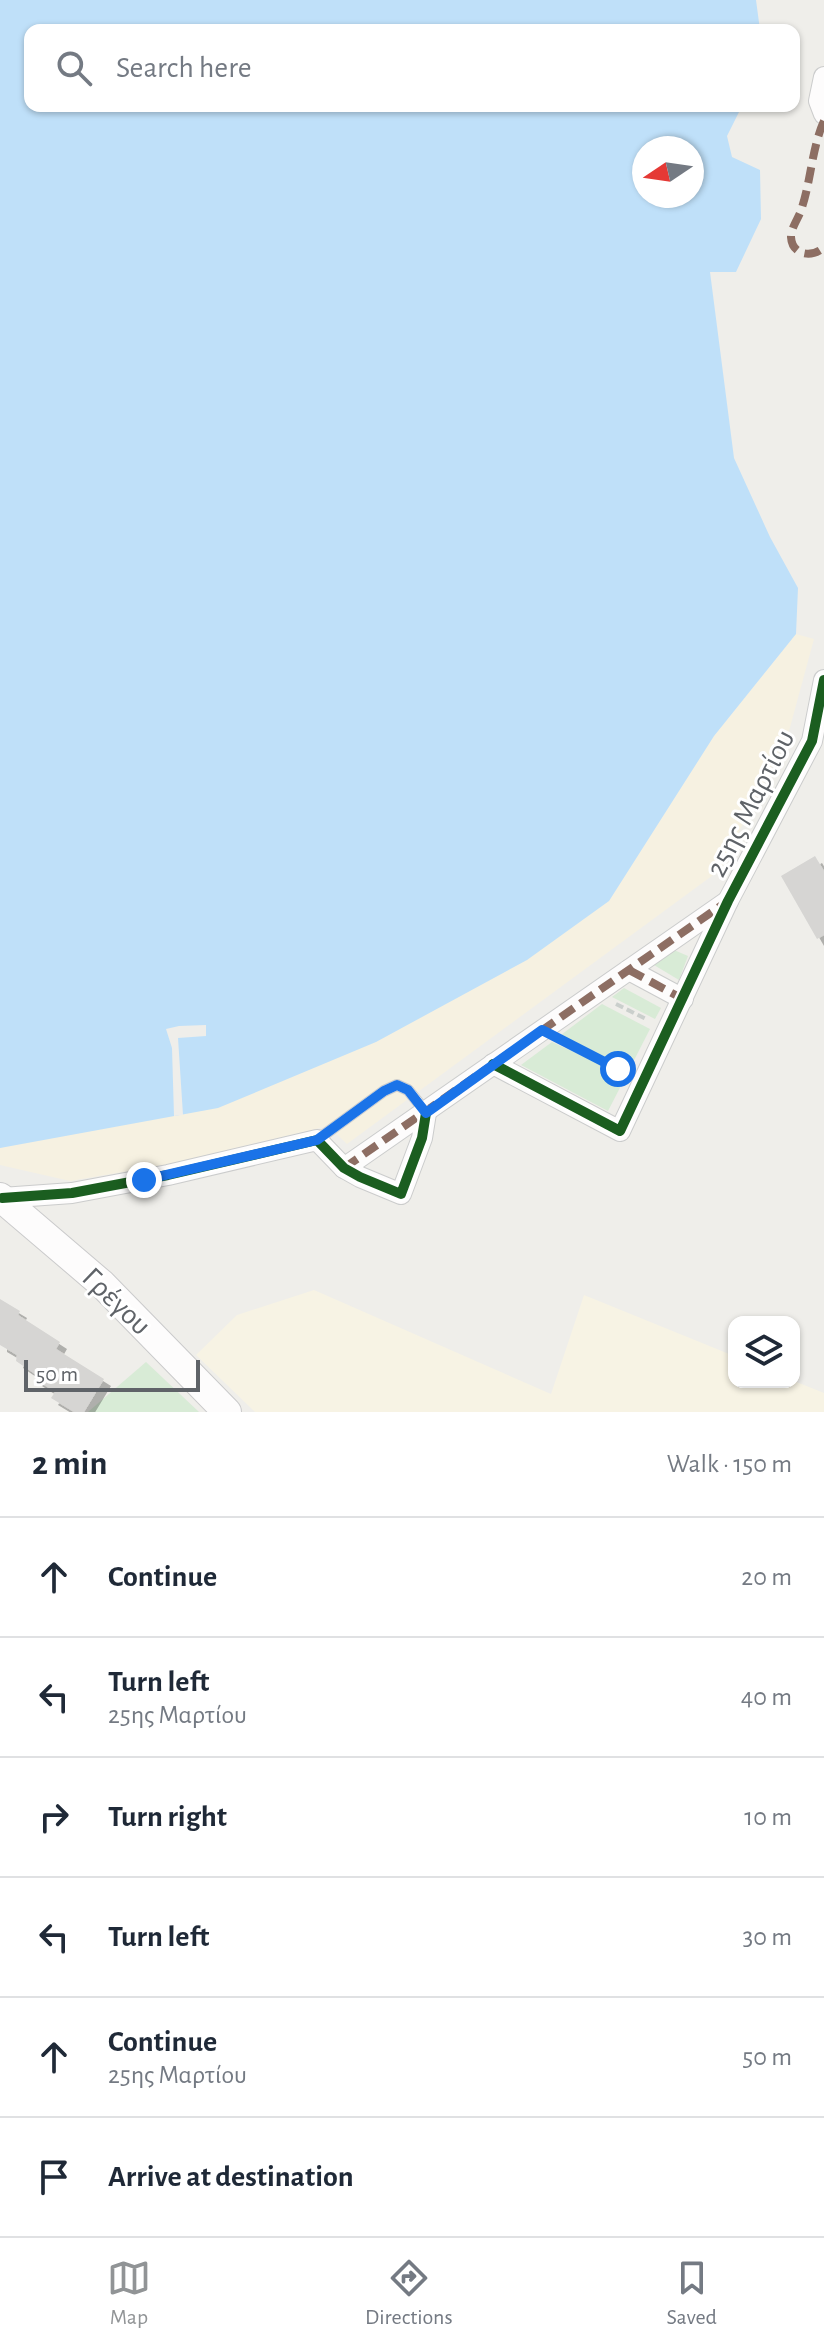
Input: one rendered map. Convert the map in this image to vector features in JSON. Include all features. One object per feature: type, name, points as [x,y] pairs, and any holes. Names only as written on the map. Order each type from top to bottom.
[{"type":"main road","name":"Γρέγου","points":[[1,1197],[102,1284],[227,1412]]},
{"type":"street","points":[[824,77],[819,101],[824,114]]},
{"type":"street","name":"25ης Μαρτίου","points":[[344,1168],[728,901],[818,744],[824,680]]},
{"type":"street","points":[[493,1064],[620,1131],[728,901]]},
{"type":"street","points":[[629,970],[683,999]]},
{"type":"street","points":[[1,1197],[72,1193],[168,1175],[317,1140],[344,1168],[401,1194],[422,1138],[426,1113]]},
{"type":"lane","points":[[317,1140],[384,1091],[397,1085],[408,1090],[426,1113]]},
{"type":"path","points":[[594,994],[668,1029]]},
{"type":"path","points":[[542,1030],[643,1082]]},
{"type":"shaded area","points":[[314,1290],[551,1394],[584,1295],[728,1354],[728,1388],[800,1388],[800,1383],[824,1393],[824,1412],[255,1412],[196,1355],[237,1315]]},
{"type":"green space","points":[[674,950],[688,956],[679,980],[654,965]]},
{"type":"green space","points":[[624,988],[661,1008],[655,1019],[612,997]]},
{"type":"green space","points":[[602,1004],[650,1029],[629,1070],[561,1035]]},
{"type":"green space","points":[[552,1042],[626,1076],[608,1111],[521,1065]]},
{"type":"green space","points":[[146,1362],[199,1412],[88,1412]]},
{"type":"sand","points":[[796,634],[814,639],[789,731],[720,870],[347,1144],[328,1126],[164,1165],[70,1181],[0,1165],[0,1148],[22,1143],[609,901],[714,736]]},
{"type":"water","points":[[0,0],[756,0],[759,24],[24,24],[24,112],[739,112],[727,136],[732,157],[760,170],[761,219],[736,272],[710,272],[734,458],[770,537],[798,588],[796,634],[714,736],[609,901],[527,960],[376,1042],[218,1108],[0,1148]]},
{"type":"pier","points":[[206,1025],[206,1036],[178,1038],[183,1115],[174,1116],[172,1048],[166,1029]]},
{"type":"building","points":[[815,856],[824,871],[824,935],[817,939],[781,876]]},
{"type":"building","points":[[0,1299],[20,1311],[18,1315],[60,1342],[56,1349],[104,1379],[84,1412],[74,1412],[51,1398],[55,1392],[16,1361],[17,1355],[0,1345]]},
{"type":"marked path","points":[[824,121],[804,202],[791,237],[795,248],[804,253],[814,253],[824,247]]},
{"type":"marked path","points":[[344,1168],[722,905]]},
{"type":"marked path","points":[[629,970],[683,999]]},
{"type":"cycle path","points":[[493,1064],[620,1131],[728,901],[812,741],[824,680]]},
{"type":"cycle path","points":[[2,1198],[72,1193],[168,1175],[317,1140],[344,1168],[401,1194],[422,1138],[426,1113]]},
{"type":"route","points":[[144,1180],[317,1140],[384,1091],[397,1085],[408,1090],[426,1113],[542,1030],[618,1069]]}]
